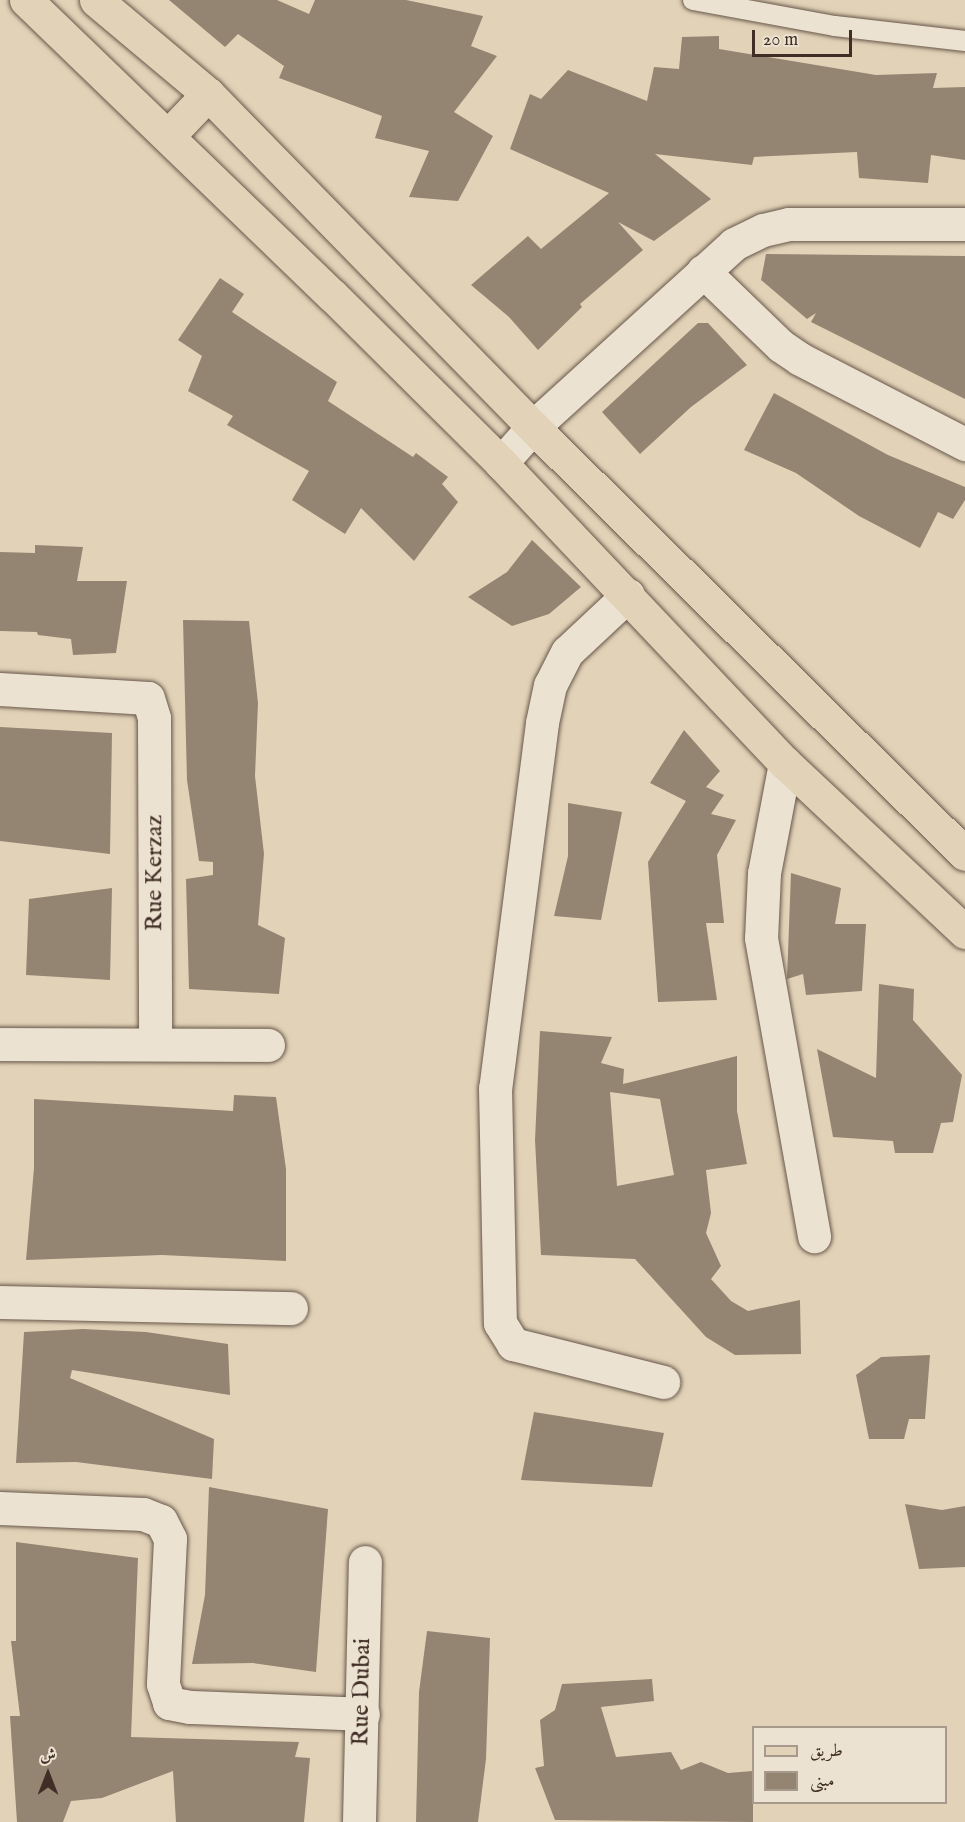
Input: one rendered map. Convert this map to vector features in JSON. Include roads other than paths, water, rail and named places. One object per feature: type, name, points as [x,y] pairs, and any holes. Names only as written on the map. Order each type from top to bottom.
[{"type":"main road","points":[[26,0],[501,463],[785,763],[965,932]]},
{"type":"main road","points":[[96,0],[208,94],[533,427],[965,854]]},
{"type":"main road","points":[[168,136],[208,94]]},
{"type":"street","points":[[501,463],[533,427],[734,244],[763,230],[789,224],[965,225]]},
{"type":"street","points":[[703,271],[781,346],[800,359],[965,444]]},
{"type":"street","points":[[628,595],[567,652],[550,685],[542,723],[495,1088],[500,1323],[513,1344],[663,1382]]},
{"type":"street","name":"Rue Kerzaz","points":[[0,689],[148,699],[154,718],[155,1043]]},
{"type":"street","points":[[785,763],[764,873],[761,938],[814,1236]]},
{"type":"street","points":[[0,1044],[268,1045]]},
{"type":"street","points":[[0,1302],[291,1308]]},
{"type":"street","points":[[0,1509],[143,1514],[161,1521],[170,1539],[163,1684],[169,1703],[190,1707],[363,1714]]},
{"type":"street","name":"Rue Dubai","points":[[358,1822],[363,1714],[365,1562]]},
{"type":"lane","points":[[693,0],[835,26],[965,41]]}]
